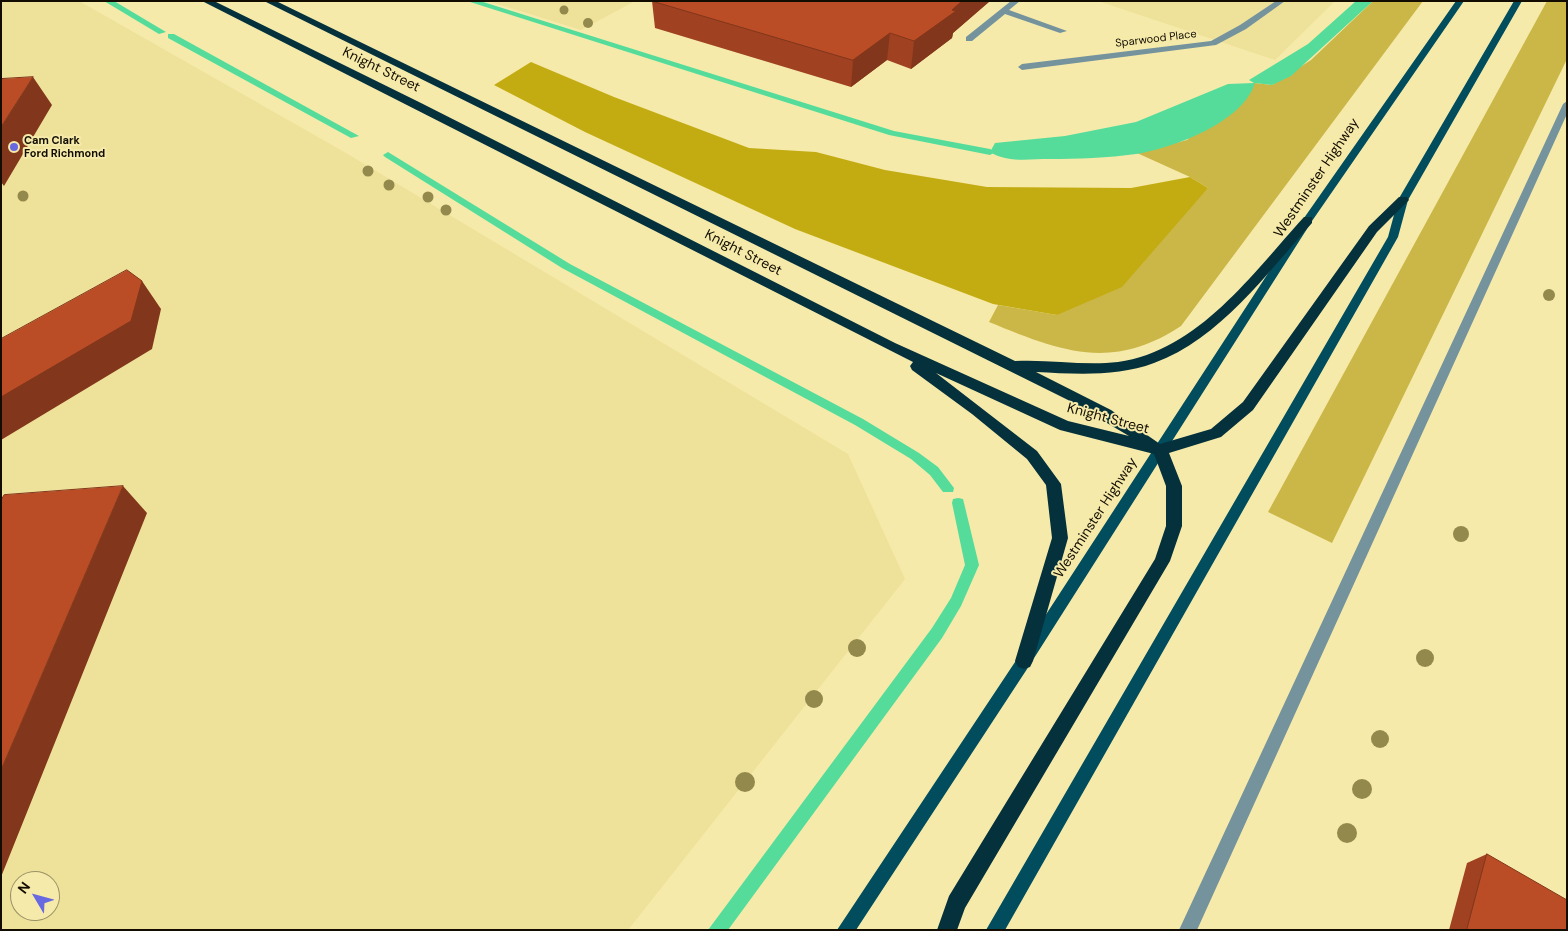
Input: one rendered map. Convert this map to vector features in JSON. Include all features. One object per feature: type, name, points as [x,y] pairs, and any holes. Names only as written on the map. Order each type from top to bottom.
[{"type":"highway","name":"Knight Street","points":[[206,1],[426,110],[890,346],[1065,426],[1160,450]]},
{"type":"highway","name":"Knight Street","points":[[268,1],[1106,414],[1160,450]]},
{"type":"highway","points":[[946,930],[956,903],[1162,561],[1174,526],[1174,486],[1160,450],[1216,433],[1248,406],[1373,229],[1403,200]]},
{"type":"highway","points":[[1010,366],[1082,369],[1122,366],[1149,361],[1173,351],[1195,337],[1308,220]]},
{"type":"highway","points":[[890,346],[977,410],[1032,455],[1054,484],[1060,538],[1024,661]]},
{"type":"main road","name":"Westminster Highway","points":[[846,930],[1024,661],[1308,220],[1460,1]]},
{"type":"main road","points":[[995,930],[1393,237],[1403,200],[1518,1]]},
{"type":"street","points":[[969,39],[1016,1]]},
{"type":"street","name":"Sparwood Place","points":[[1022,68],[1213,43],[1244,27],[1281,1]]},
{"type":"street","points":[[1003,11],[1063,31]]},
{"type":"street","points":[[1188,930],[1567,104]]},
{"type":"shaded area","points":[[1,1],[79,1],[346,153],[848,454],[905,579],[628,930],[1,930]]},
{"type":"shaded area","points":[[488,1],[635,1],[581,30]]},
{"type":"shaded area","points":[[1098,1],[1335,1],[1275,60]]},
{"type":"shaded area","points":[[1356,1],[1373,1],[1291,76],[1272,85],[1255,83],[1248,97],[1237,110],[1205,131],[1187,139],[1152,151],[1104,157],[1019,160],[1004,158],[990,152],[995,143],[1065,136],[1136,122],[1228,84],[1254,83],[1249,80],[1308,44]]},
{"type":"shaded area","points":[[1373,1],[1423,1],[1181,326],[1156,340],[1131,349],[1108,353],[1062,348],[989,322],[998,305],[1057,315],[1208,188],[1190,177],[1137,153],[1187,140],[1255,83],[1272,85],[1311,60]]},
{"type":"shaded area","points":[[1547,1],[1567,1],[1567,59],[1332,543],[1268,512]]},
{"type":"shaded area","points":[[531,62],[614,97],[749,148],[816,152],[885,170],[987,187],[1131,188],[1190,177],[1208,188],[1122,287],[1057,315],[993,304],[795,229],[585,132],[494,85]]},
{"type":"building","points":[[652,1],[962,1],[952,10],[956,11],[914,41],[890,33],[853,60]]},
{"type":"building","points":[[33,77],[1,127],[1,79]]},
{"type":"building","points":[[127,270],[142,281],[131,321],[1,397],[1,339]]},
{"type":"building","points":[[123,486],[1,770],[1,500],[4,495]]},
{"type":"building","points":[[1487,854],[1567,900],[1567,930],[1467,930]]},
{"type":"waterway","points":[[108,1],[162,32]]},
{"type":"waterway","points":[[471,1],[892,133],[990,152]]},
{"type":"waterway","points":[[171,36],[354,136]]},
{"type":"waterway","points":[[388,155],[566,266],[859,422],[915,456],[934,471],[948,488]]},
{"type":"waterway","points":[[717,930],[937,633],[956,602],[972,565],[958,503]]},
{"type":"place","name":"Cam Clark Ford Richmond","points":[[14,147]]}]
